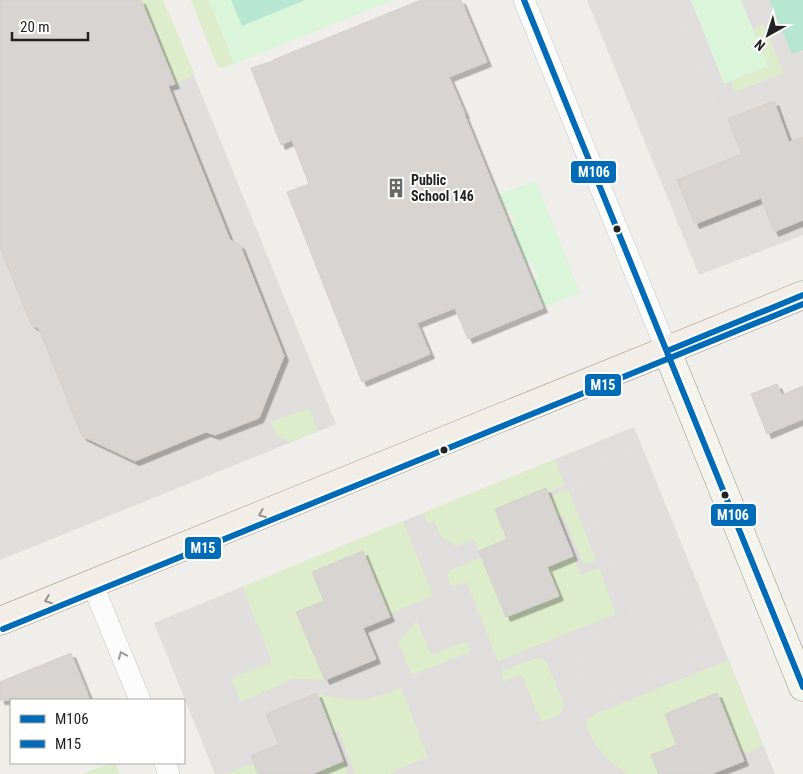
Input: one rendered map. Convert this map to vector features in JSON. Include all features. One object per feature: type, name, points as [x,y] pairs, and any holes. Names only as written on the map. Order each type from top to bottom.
[{"type":"main road","points":[[0,621],[803,295]]},
{"type":"main road","points":[[667,351],[803,687]]},
{"type":"street","points":[[524,0],[667,351]]},
{"type":"street","points":[[92,583],[140,699]]},
{"type":"shaded area","points":[[0,0],[163,0],[336,424],[0,560]]},
{"type":"shaded area","points":[[587,0],[803,0],[803,235],[699,275]]},
{"type":"shaded area","points":[[606,0],[675,0],[724,123],[715,127],[722,149],[701,157],[692,149],[678,145],[668,145],[649,151],[640,130],[655,124],[671,108],[670,106],[649,107]]},
{"type":"shaded area","points":[[634,427],[775,774],[215,774],[154,623]]},
{"type":"shaded area","points":[[629,448],[713,654],[600,699],[596,689],[590,685],[582,685],[574,666],[581,656],[577,642],[633,620],[572,470]]},
{"type":"shaded area","points":[[242,587],[272,662],[186,695],[158,628],[160,622]]},
{"type":"green space","points":[[141,0],[163,0],[195,75],[175,84]]},
{"type":"green space","points":[[191,0],[209,0],[234,64],[222,68],[217,66]]},
{"type":"green space","points":[[209,0],[393,0],[234,64]]},
{"type":"green space","points":[[231,0],[305,0],[242,26]]},
{"type":"green space","points":[[691,0],[741,0],[768,66],[724,84]]},
{"type":"green space","points":[[769,0],[803,0],[803,50],[792,54]]},
{"type":"green space","points":[[764,24],[784,73],[735,92],[731,82],[768,66],[753,28]]},
{"type":"green space","points":[[536,181],[580,293],[545,307],[532,281],[538,278],[531,262],[526,264],[510,227],[515,225],[509,210],[506,211],[497,195]]},
{"type":"green space","points":[[309,408],[318,431],[291,442],[278,437],[271,422]]},
{"type":"green space","points":[[555,459],[565,485],[547,493],[495,509],[507,539],[479,551],[474,539],[457,546],[442,538],[434,521],[428,524],[423,513]]},
{"type":"green space","points":[[568,489],[596,560],[584,565],[563,515],[557,517],[549,497]]},
{"type":"green space","points":[[403,521],[433,596],[389,614],[362,551],[312,572],[324,601],[296,612],[325,680],[293,679],[241,702],[231,678],[272,662],[242,587]]},
{"type":"green space","points":[[573,556],[581,575],[599,568],[616,614],[498,661],[467,583],[451,586],[447,574],[449,571],[482,557],[507,617],[559,596],[547,567]]},
{"type":"green space","points":[[417,621],[431,655],[467,641],[470,652],[412,675],[398,642]]},
{"type":"green space","points":[[537,658],[547,663],[564,704],[562,712],[553,718],[541,722],[522,675],[504,681],[501,675],[502,671]]},
{"type":"green space","points":[[728,660],[763,746],[747,753],[665,714],[677,745],[651,755],[659,774],[627,774],[607,759],[595,743],[586,726],[588,719],[593,715]]},
{"type":"green space","points":[[401,688],[428,757],[390,774],[355,774],[339,731],[332,733],[317,693],[359,700]]},
{"type":"green space","points":[[343,761],[348,774],[319,774],[318,771]]},
{"type":"green space","points":[[254,763],[258,774],[226,774]]},
{"type":"green space","points":[[108,764],[115,764],[120,774],[82,774]]},
{"type":"building","points":[[0,0],[141,0],[175,84],[168,86],[230,240],[240,245],[284,356],[259,418],[215,435],[206,432],[135,461],[82,436],[39,329],[31,324],[0,247]]},
{"type":"building","name":"Public School 146","points":[[421,0],[461,0],[487,62],[449,77],[543,308],[468,339],[455,308],[417,323],[430,354],[362,382],[287,192],[309,184],[292,140],[281,145],[251,68],[273,61]]},
{"type":"building","points":[[774,101],[789,142],[803,137],[803,220],[774,232],[761,198],[695,224],[677,180],[742,154],[728,119]]},
{"type":"building","points":[[777,384],[782,395],[803,386],[803,419],[767,434],[751,394]]},
{"type":"building","points":[[546,488],[573,556],[547,567],[559,596],[506,617],[479,551],[507,539],[495,509]]},
{"type":"building","points":[[363,551],[390,617],[363,628],[376,659],[325,680],[296,612],[324,601],[312,572]]},
{"type":"building","points":[[71,653],[90,699],[0,700],[0,682]]},
{"type":"building","points":[[317,693],[343,761],[312,774],[258,774],[251,756],[279,744],[266,714]]},
{"type":"building","points":[[717,693],[744,761],[711,774],[659,774],[651,755],[677,745],[665,714]]},
{"type":"transit line","name":"M106","points":[[524,0],[803,687]]},
{"type":"transit line","name":"M106","points":[[667,351],[803,295]]},
{"type":"transit line","name":"M15","points":[[3,629],[803,304]]},
{"type":"place","name":"Public School 146","points":[[396,188]]}]
